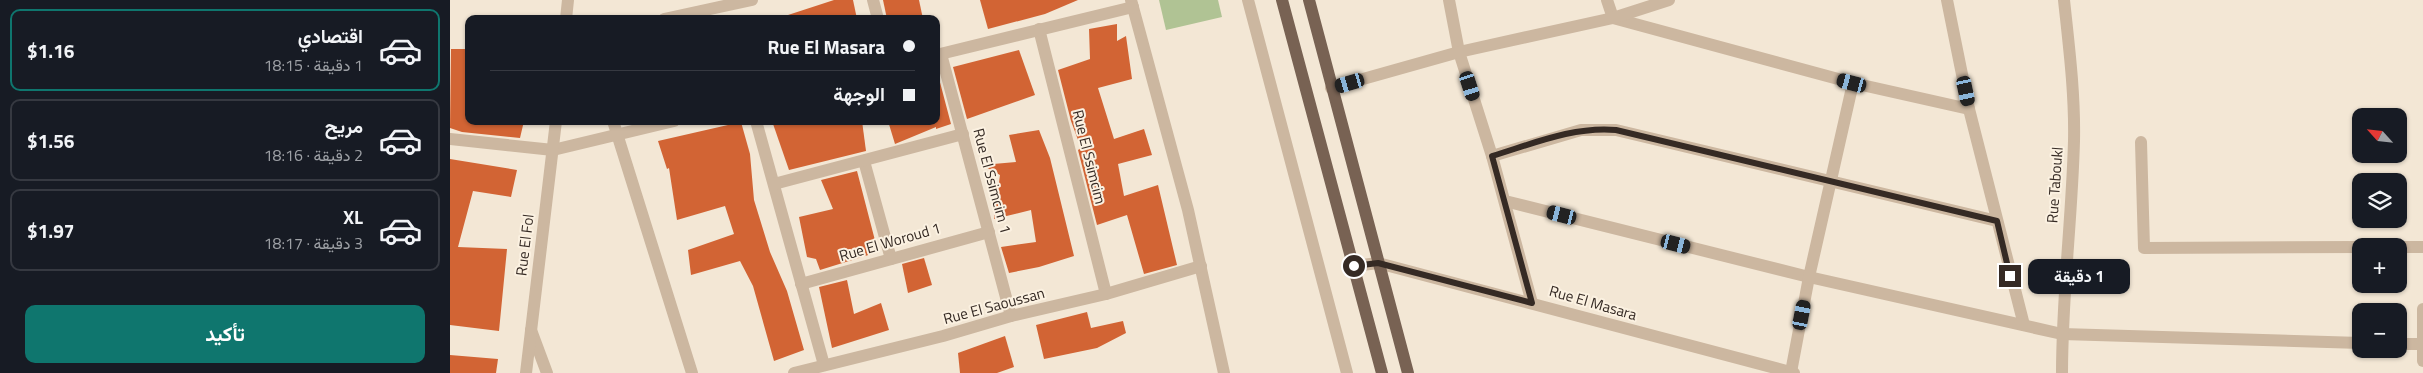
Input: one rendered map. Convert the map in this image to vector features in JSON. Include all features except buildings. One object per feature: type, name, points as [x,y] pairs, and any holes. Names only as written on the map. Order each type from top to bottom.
[{"type":"main road","points":[[1282,0],[1382,373]]},
{"type":"main road","points":[[1308,0],[1408,373]]},
{"type":"street","points":[[566,15],[568,0]]},
{"type":"street","points":[[683,15],[752,0]]},
{"type":"street","points":[[873,0],[877,15]]},
{"type":"street","points":[[1248,0],[1347,373]]},
{"type":"street","points":[[1449,0],[1459,52],[1505,200],[1532,303]]},
{"type":"street","points":[[1607,0],[1612,18]]},
{"type":"street","points":[[1331,88],[1459,52],[1612,18],[1669,0]]},
{"type":"street","points":[[1947,0],[1969,109],[2024,325]]},
{"type":"street","name":"Rue Taboukl","points":[[2062,373],[2062,334],[2074,140],[2064,0]]},
{"type":"street","points":[[940,54],[1132,3],[1201,266],[1224,373]]},
{"type":"street","points":[[1612,18],[1852,83],[1969,109]]},
{"type":"street","name":"Rue El Ssimcim","points":[[1039,29],[1106,294]]},
{"type":"street","name":"Rue El Ssimcim 1","points":[[940,61],[963,134],[1011,316]]},
{"type":"street","points":[[1793,373],[1809,278],[1852,83]]},
{"type":"street","name":"Rue El Fol","points":[[526,373],[556,125]]},
{"type":"street","points":[[614,125],[692,373]]},
{"type":"street","points":[[450,139],[553,150],[657,125]]},
{"type":"street","points":[[757,125],[824,364]]},
{"type":"street","points":[[1492,156],[1581,130],[1599,128],[1616,130],[1997,221]]},
{"type":"street","points":[[774,184],[963,134]]},
{"type":"street","points":[[2141,142],[2144,248],[2352,247]]},
{"type":"street","points":[[864,161],[891,260]]},
{"type":"street","points":[[1505,200],[1809,278],[2062,334],[2352,343]]},
{"type":"street","name":"Rue El Woroud 1","points":[[801,284],[988,232]]},
{"type":"street","points":[[2407,247],[2423,247]]},
{"type":"street","name":"Rue El Masara","points":[[1354,266],[1378,263],[1793,373]]},
{"type":"street","name":"Rue El Saoussan","points":[[794,373],[824,364],[943,336],[1011,316],[1106,294],[1201,266]]},
{"type":"street","points":[[2423,310],[2423,361]]},
{"type":"street","points":[[531,330],[547,373]]},
{"type":"street","points":[[2407,344],[2422,344]]},
{"type":"green space","points":[[1159,0],[1218,0],[1222,17],[1166,30]]},
{"type":"route","points":[[1354,266],[1378,263],[1532,303],[1492,156],[1581,130],[1599,128],[1616,130],[1997,221],[2010,276]]}]
